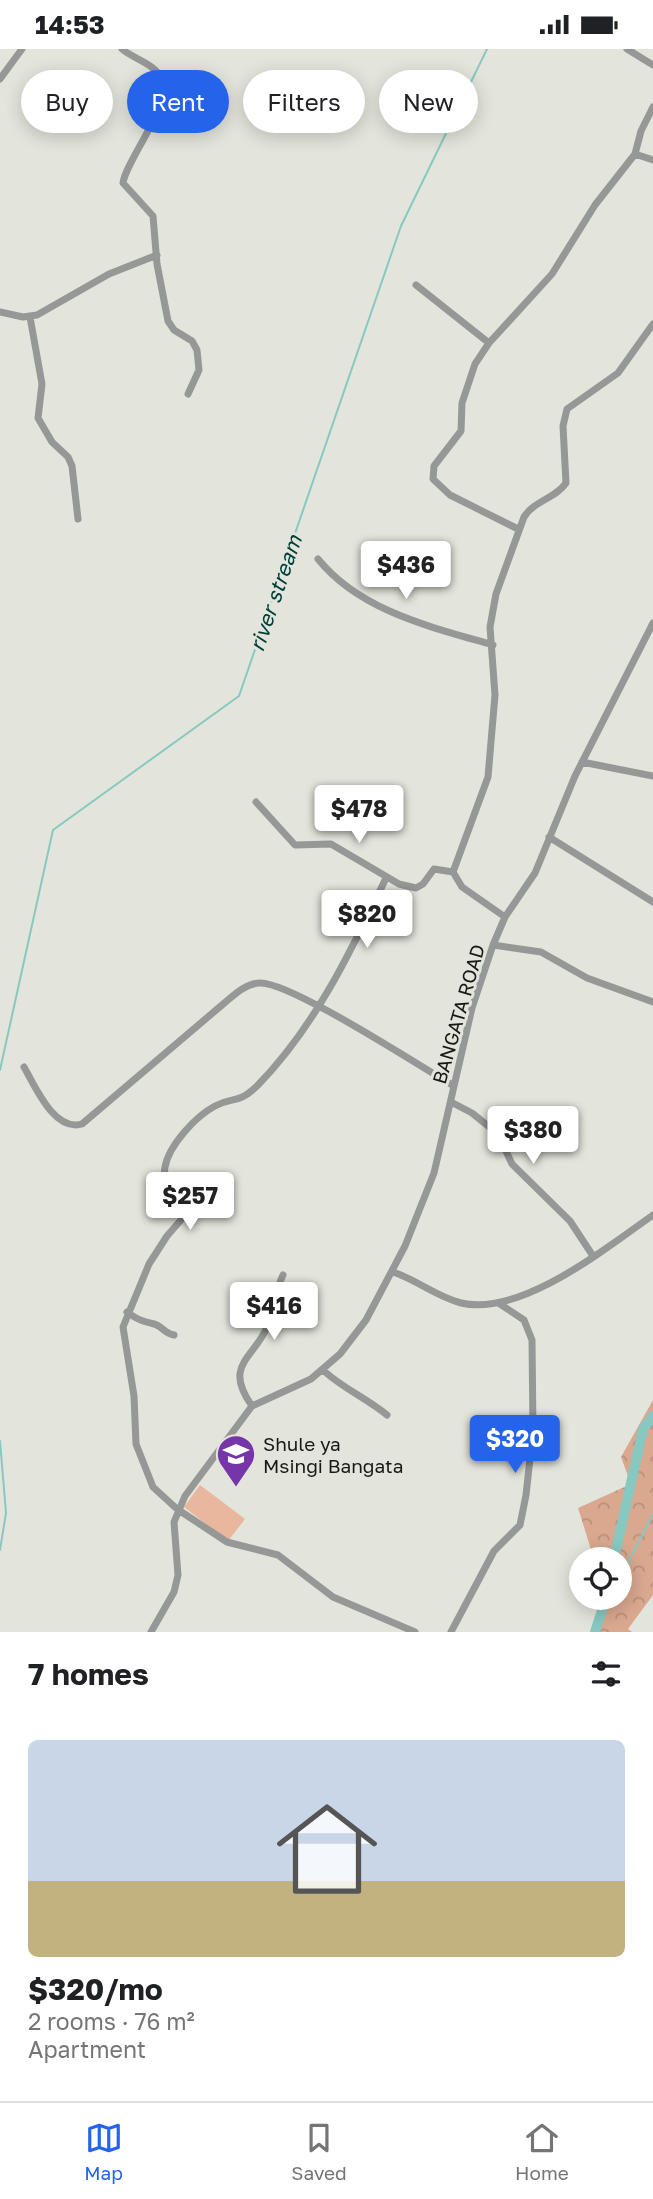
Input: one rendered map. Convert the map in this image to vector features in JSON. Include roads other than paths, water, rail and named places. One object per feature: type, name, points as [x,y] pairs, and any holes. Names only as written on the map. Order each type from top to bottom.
[{"type":"street","points":[[0,79],[22,49]]},
{"type":"street","points":[[122,49],[157,71],[160,79],[160,99],[153,122],[123,179],[125,188],[151,212],[168,321],[174,330],[192,341],[197,350],[199,370],[188,394]]},
{"type":"street","points":[[627,49],[653,65]]},
{"type":"street","points":[[518,529],[450,495],[436,483],[432,474],[434,466],[461,431],[464,392],[475,363],[488,343],[552,274],[595,205],[635,154],[640,131],[653,107]]},
{"type":"street","points":[[635,154],[653,160]]},
{"type":"street","points":[[0,312],[30,317],[56,306],[109,274],[157,255]]},
{"type":"street","points":[[416,285],[488,343]]},
{"type":"street","points":[[30,317],[36,336],[42,384],[38,418],[52,442],[68,457],[72,466],[78,519]]},
{"type":"street","points":[[453,872],[490,769],[495,695],[490,627],[496,594],[518,529],[532,507],[559,492],[566,483],[563,426],[567,409],[576,400],[615,376],[653,324]]},
{"type":"street","points":[[318,559],[341,586],[361,599],[451,633],[493,645]]},
{"type":"street","name":"BANGATA ROAD","points":[[177,1509],[252,1406],[324,1371],[347,1347],[393,1272],[428,1190],[472,1008],[493,945],[505,917],[535,873],[582,762],[653,624]]},
{"type":"street","points":[[582,762],[653,776]]},
{"type":"street","points":[[256,802],[295,845],[331,844],[386,877],[416,888],[423,884],[434,869],[453,872]]},
{"type":"street","points":[[549,837],[653,902]]},
{"type":"street","points":[[453,872],[462,887],[505,917]]},
{"type":"street","points":[[386,877],[345,963],[288,1049],[258,1085],[243,1098],[220,1104],[204,1113],[191,1125],[168,1158],[164,1168],[166,1178],[187,1213],[158,1248],[127,1312],[122,1336],[134,1396],[136,1444],[153,1487],[177,1509],[237,1547],[278,1555],[333,1597],[415,1632]]},
{"type":"street","points":[[493,945],[541,952],[587,978],[653,1002]]},
{"type":"street","points":[[24,1067],[56,1116],[76,1126],[90,1119],[244,988],[262,982],[278,986],[318,1006],[454,1086]]},
{"type":"street","points":[[451,1102],[498,1134],[512,1164],[570,1221],[593,1256]]},
{"type":"street","points":[[393,1272],[453,1300],[478,1305],[500,1304],[532,1292],[593,1256],[653,1215]]},
{"type":"street","points":[[252,1406],[239,1387],[239,1373],[269,1323],[283,1275]]},
{"type":"street","points":[[451,1632],[494,1551],[520,1525],[526,1495],[533,1423],[532,1341],[524,1320],[500,1304]]},
{"type":"street","points":[[127,1312],[141,1322],[156,1324],[167,1334],[174,1335]]},
{"type":"street","points":[[324,1371],[343,1388],[365,1397],[387,1415]]},
{"type":"street","points":[[152,1632],[174,1592],[178,1575],[174,1528],[177,1509]]},
{"type":"waterway","name":"river stream","points":[[0,1070],[53,830],[239,696],[401,226],[487,49]]},
{"type":"waterway","points":[[617,1547],[643,1429],[653,1416]]},
{"type":"waterway","name":"river stream","points":[[0,1441],[6,1513],[0,1550]]},
{"type":"waterway","points":[[632,1555],[653,1514]]},
{"type":"waterway","points":[[595,1632],[602,1610]]},
{"type":"place","name":"Shule ya Msingi Bangata","points":[[236,1488]]}]
